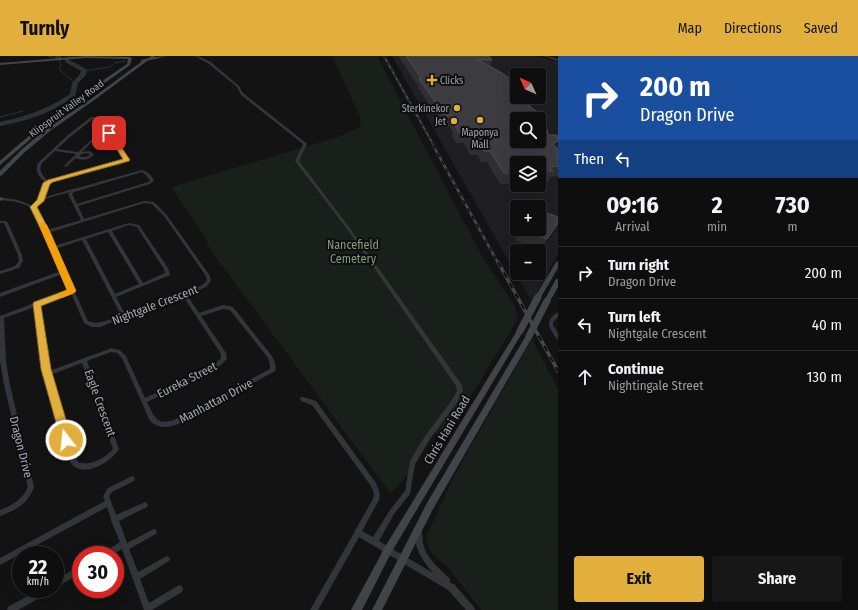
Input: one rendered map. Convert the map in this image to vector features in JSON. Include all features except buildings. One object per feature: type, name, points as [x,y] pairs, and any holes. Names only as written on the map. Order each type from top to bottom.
[{"type":"main road","points":[[0,64],[79,57],[120,56],[130,57],[136,60],[165,56]]},
{"type":"main road","name":"Klipspruit Valley Road","points":[[0,164],[28,138],[70,105],[129,64],[130,57]]},
{"type":"main road","name":"Klipspruit Valley Road","points":[[0,174],[23,151],[48,130],[150,58]]},
{"type":"main road","name":"Chris Hani Road","points":[[356,610],[388,550],[520,331],[558,263]]},
{"type":"main road","name":"Chris Hani Road","points":[[377,610],[402,558],[529,336],[558,281]]},
{"type":"street","points":[[196,56],[210,63],[238,87],[242,94],[305,144],[297,161],[299,166],[312,179],[348,228],[459,385],[460,391],[454,402],[427,438],[412,463],[408,492],[392,512],[374,542]]},
{"type":"street","points":[[544,56],[558,60]]},
{"type":"street","points":[[42,199],[47,183],[50,181],[127,160],[99,118],[96,117],[90,119],[81,125],[40,163],[38,168],[39,173],[47,183]]},
{"type":"street","points":[[66,166],[91,141]]},
{"type":"street","points":[[54,150],[79,153]]},
{"type":"street","points":[[33,207],[42,199],[142,171],[148,174],[152,180],[149,183],[76,205]]},
{"type":"street","points":[[74,190],[70,194],[83,220]]},
{"type":"street","points":[[1,199],[33,207],[46,232]]},
{"type":"street","name":"Nightgale Crescent","points":[[144,202],[156,204],[208,276],[208,281],[204,286],[124,317],[100,325],[89,324],[86,322],[71,291],[46,232],[144,202]]},
{"type":"street","points":[[0,222],[6,223],[20,255],[21,261],[17,267],[0,273]]},
{"type":"street","points":[[53,248],[129,224],[138,226],[168,274],[114,296]]},
{"type":"street","points":[[110,230],[142,285]]},
{"type":"street","points":[[84,239],[124,317]]},
{"type":"street","points":[[0,296],[63,272]]},
{"type":"street","name":"Dragon Drive","points":[[0,513],[21,501],[28,494],[31,487],[7,385],[3,362],[1,318],[71,291]]},
{"type":"street","name":"Eureka Street","points":[[144,401],[214,368],[224,359],[224,354],[184,294]]},
{"type":"street","name":"Eagle Crescent","points":[[37,304],[40,337],[47,374],[70,453],[77,466],[88,467],[110,456],[116,449],[84,361]]},
{"type":"street","name":"Manhattan Drive","points":[[47,374],[110,350],[118,351],[124,357],[152,418],[156,423],[169,425],[237,391],[273,370],[274,365],[270,357],[231,308],[223,307],[199,316]]},
{"type":"street","points":[[558,314],[551,321],[551,325],[558,337]]},
{"type":"street","points":[[303,399],[314,403],[376,490],[376,500],[314,610]]},
{"type":"street","points":[[132,479],[107,493],[106,496],[148,610],[179,589]]},
{"type":"street","points":[[0,562],[108,503]]},
{"type":"street","points":[[114,520],[144,505]]},
{"type":"street","points":[[420,526],[418,541],[423,554],[471,610]]},
{"type":"street","points":[[124,546],[154,532]]},
{"type":"street","points":[[358,532],[451,587]]},
{"type":"street","points":[[136,577],[167,559]]},
{"type":"street","points":[[11,610],[32,598]]},
{"type":"shaded area","name":"Maponya Mall","points":[[392,56],[535,56],[558,62],[558,254],[546,276],[546,244],[510,244],[510,263]]},
{"type":"shaded area","name":"Maponya Mall","points":[[519,280],[544,280],[532,302]]},
{"type":"green space","name":"Nancefield Cemetery","points":[[332,56],[377,56],[483,258],[514,304],[518,319],[445,438],[435,433],[410,473],[390,493],[215,256],[206,242],[208,241],[171,187],[341,136],[360,127],[361,119]]},
{"type":"green space","points":[[532,339],[558,389],[558,610],[481,610],[448,567],[430,552],[426,538],[453,478]]},
{"type":"waterway","points":[[48,56],[59,60],[61,65],[59,69],[75,83]]},
{"type":"waterway","points":[[67,61],[69,56]]},
{"type":"waterway","points":[[0,124],[29,118],[58,105],[73,95],[75,83],[83,75],[84,70],[67,61]]},
{"type":"waterway","points":[[84,71],[110,67],[115,63],[126,61]]},
{"type":"waterway","points":[[75,64],[81,68]]},
{"type":"waterway","points":[[0,117],[23,111]]},
{"type":"railway","points":[[384,56],[434,146]]},
{"type":"railway","points":[[433,145],[498,263]]},
{"type":"railway","points":[[498,262],[558,371]]},
{"type":"slow traffic","points":[[43,225],[71,291],[62,295]]},
{"type":"place","name":"Clicks","points":[[432,80]]},
{"type":"place","name":"Sterkinekor","points":[[457,108]]},
{"type":"place","name":"Maponya Mall","points":[[480,120]]},
{"type":"place","name":"Jet","points":[[454,121]]},
{"type":"route","points":[[66,440],[46,369],[39,331],[37,304],[71,291],[37,212],[33,207],[42,198],[47,183],[50,181],[126,161],[126,157],[109,133]]}]
